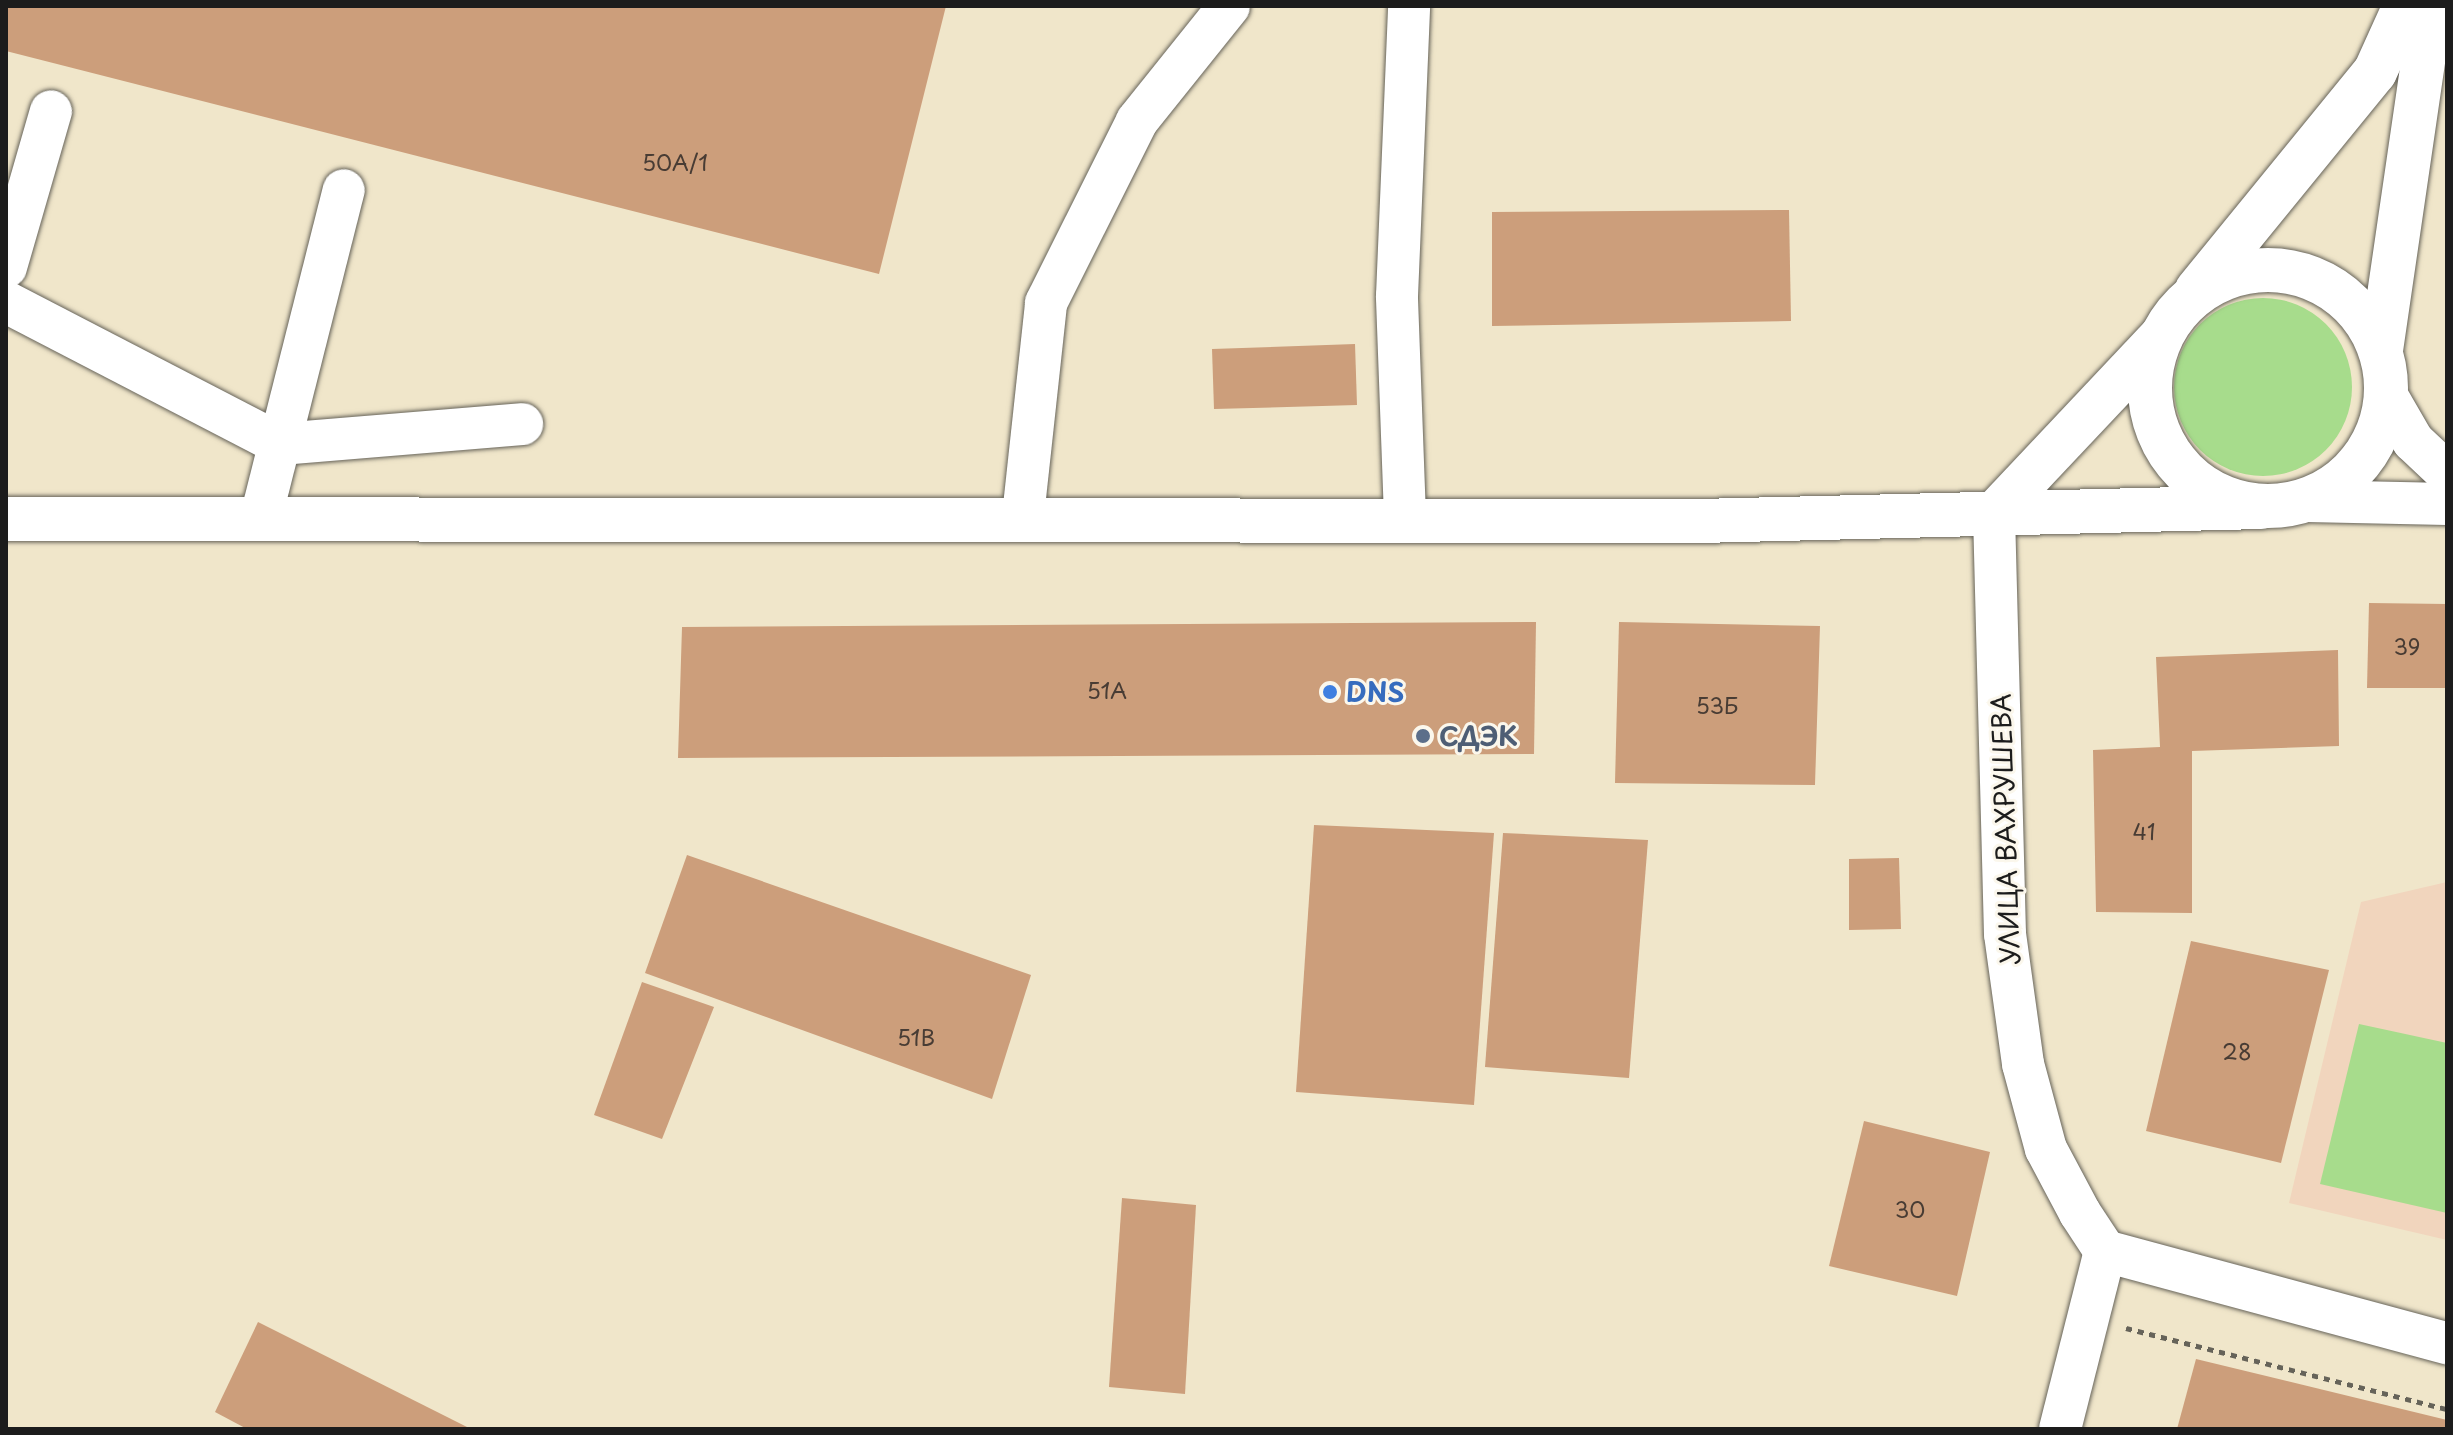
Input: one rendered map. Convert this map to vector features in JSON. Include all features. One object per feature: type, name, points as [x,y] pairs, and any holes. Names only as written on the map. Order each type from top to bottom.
[{"type":"main road","points":[[1994,514],[2162,336],[2375,72],[2405,6]]},
{"type":"main road","points":[[6,519],[1023,516],[1700,521],[2261,507],[2307,501],[2347,478],[2375,441],[2387,396],[2381,350],[2431,6]]},
{"type":"main road","points":[[2190,299],[2230,276],[2291,273],[2321,282],[2358,310],[2381,350]]},
{"type":"main road","points":[[2162,336],[2150,381],[2156,426],[2171,453],[2216,495],[2261,507]]},
{"type":"street","points":[[1023,516],[1046,303],[1137,121],[1229,6]]},
{"type":"street","points":[[1405,517],[1397,296],[1409,6]]},
{"type":"street","points":[[6,267],[51,111]]},
{"type":"street","points":[[261,517],[344,190]]},
{"type":"street","points":[[6,302],[280,444],[522,424]]},
{"type":"street","points":[[2387,396],[2413,441],[2447,473]]},
{"type":"street","points":[[2307,501],[2447,504]]},
{"type":"street","name":"УЛИЦА ВАХРУШЕВА","points":[[1994,514],[2005,934],[2023,1064],[2046,1149],[2105,1251]]},
{"type":"street","points":[[2060,1429],[2105,1251],[2447,1343]]},
{"type":"path","points":[[2088,1319],[2447,1409]]},
{"type":"shaded area","points":[[2447,882],[2447,1240],[2289,1203],[2361,902]]},
{"type":"green space","points":[[2263,298],[2297,305],[2326,324],[2345,353],[2352,387],[2345,421],[2326,450],[2297,469],[2263,476],[2229,469],[2200,450],[2181,421],[2174,387],[2181,353],[2200,324],[2229,305]]},
{"type":"green space","points":[[2359,1024],[2447,1043],[2447,1213],[2320,1184]]},
{"type":"building","points":[[6,6],[946,6],[879,274],[6,51]]},
{"type":"building","points":[[1789,210],[1791,321],[1492,326],[1492,212]]},
{"type":"building","points":[[1355,344],[1357,405],[1214,409],[1212,349]]},
{"type":"building","points":[[2369,603],[2447,604],[2447,688],[2367,688]]},
{"type":"building","points":[[1536,622],[1534,754],[678,758],[682,627]]},
{"type":"building","points":[[1619,622],[1820,626],[1815,785],[1615,783]]},
{"type":"building","points":[[2338,650],[2339,746],[2192,751],[2192,913],[2096,912],[2093,750],[2160,747],[2156,657]]},
{"type":"building","points":[[1314,825],[1494,833],[1474,1105],[1296,1092]]},
{"type":"building","points":[[1503,833],[1648,840],[1629,1078],[1485,1067]]},
{"type":"building","points":[[687,855],[1031,975],[992,1099],[645,973]]},
{"type":"building","points":[[1899,858],[1901,929],[1849,930],[1849,859]]},
{"type":"building","points":[[2191,941],[2329,970],[2281,1163],[2146,1131]]},
{"type":"building","points":[[642,982],[714,1007],[662,1139],[594,1115]]},
{"type":"building","points":[[1864,1121],[1990,1152],[1957,1296],[1829,1266]]},
{"type":"building","points":[[1122,1198],[1196,1205],[1185,1394],[1109,1387]]},
{"type":"building","points":[[258,1322],[471,1429],[247,1429],[215,1412]]},
{"type":"building","points":[[2196,1359],[2447,1420],[2447,1429],[2177,1429]]},
{"type":"place","name":"DNS","points":[[1330,692]]},
{"type":"place","name":"СДЭК","points":[[1423,736]]}]
